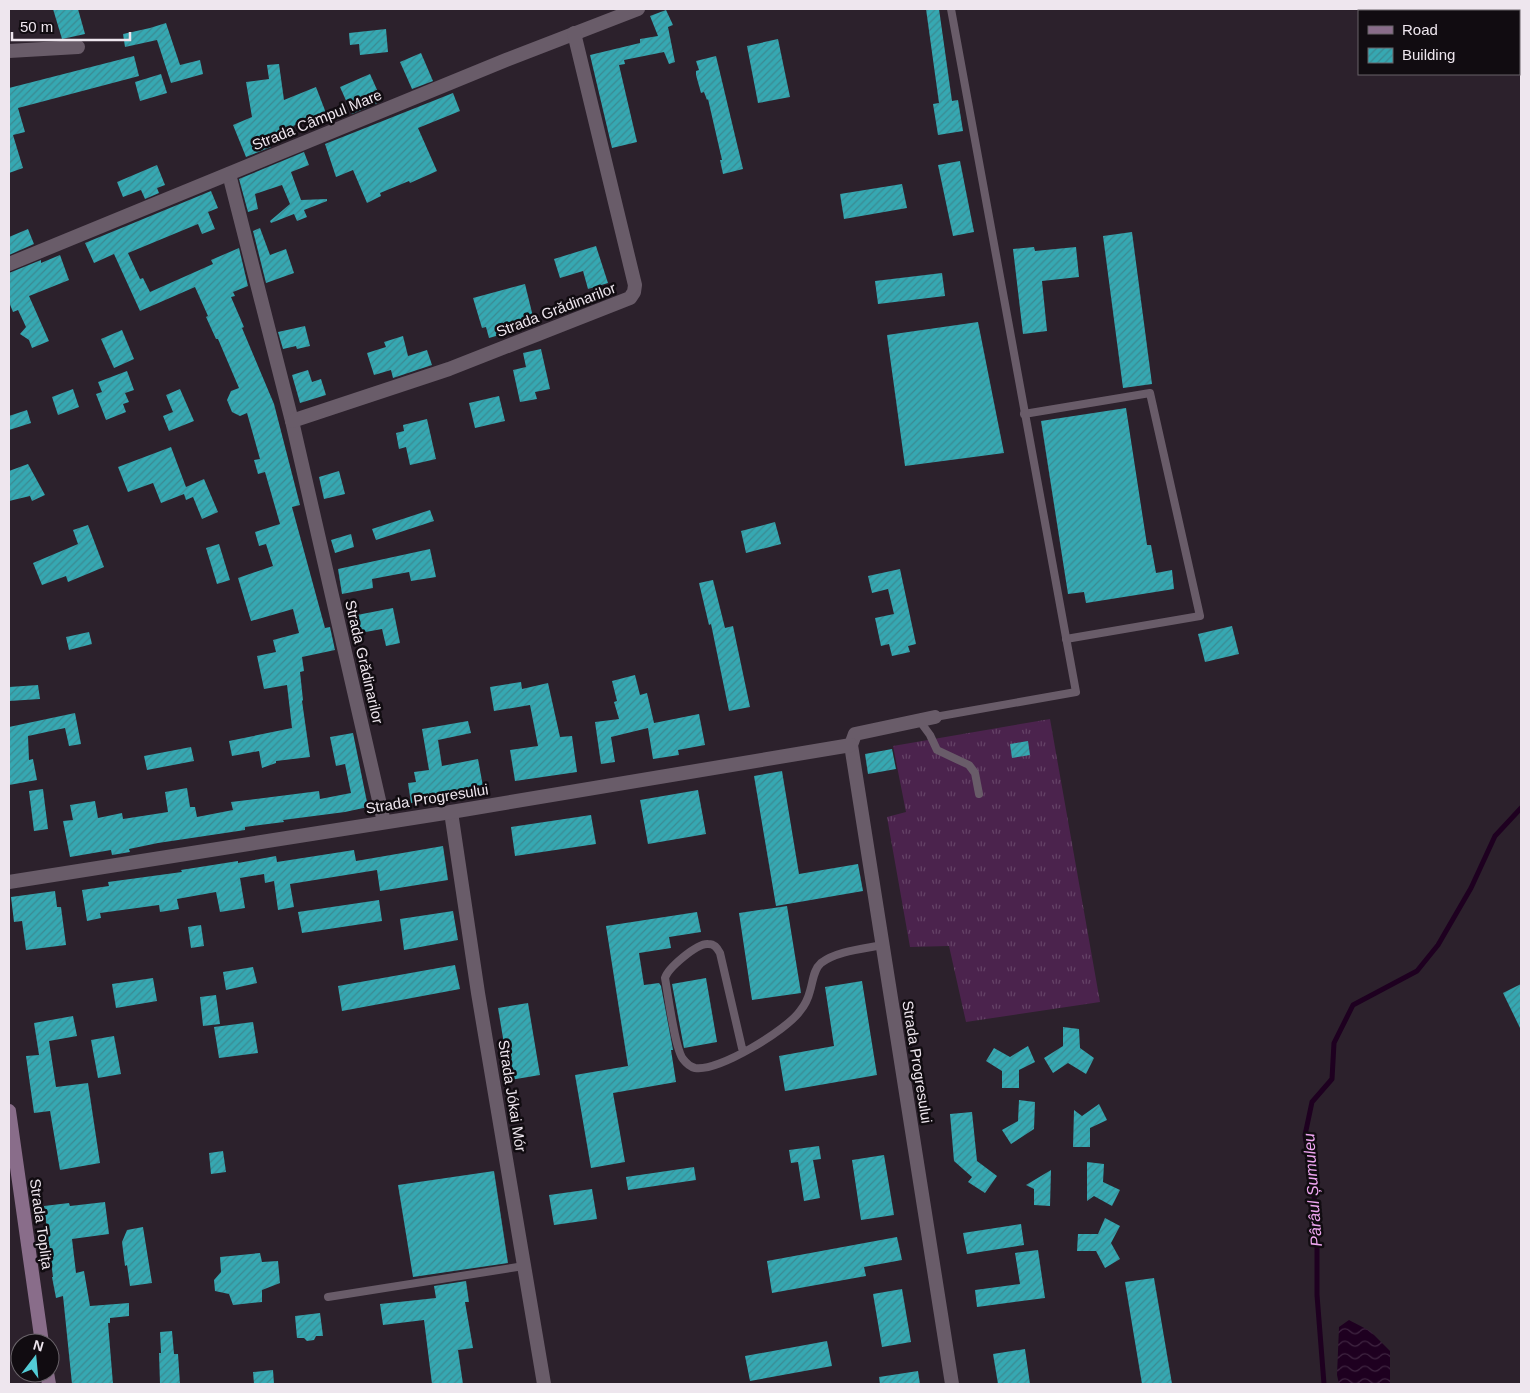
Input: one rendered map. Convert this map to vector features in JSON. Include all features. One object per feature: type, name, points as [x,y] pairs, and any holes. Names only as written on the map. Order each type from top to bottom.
[{"type":"main road","name":"Strada Toplița","points":[[9,1110],[41,1333]]},
{"type":"street","name":"Strada Câmpul Mare","points":[[9,264],[574,33],[638,9]]},
{"type":"street","name":"Strada Grădinarilor","points":[[292,421],[449,369],[630,298],[634,292],[635,285],[574,33]]},
{"type":"street","points":[[9,51],[78,47]]},
{"type":"street","name":"Strada Grădinarilor","points":[[229,174],[292,421],[384,822]]},
{"type":"street","name":"Strada Progresului","points":[[935,717],[855,734],[851,745],[952,1384]]},
{"type":"street","name":"Strada Progresului","points":[[9,882],[451,812],[851,745]]},
{"type":"street","name":"Strada Jókai Mór","points":[[451,812],[478,993],[544,1384]]},
{"type":"lane","points":[[935,717],[1076,692],[951,9]]},
{"type":"lane","points":[[1024,414],[1150,393],[1200,616],[1066,639]]},
{"type":"lane","points":[[919,720],[930,735],[933,746],[940,753],[965,763],[973,769],[979,794]]},
{"type":"lane","points":[[744,1051],[720,953],[716,946],[702,945],[672,966],[666,972],[665,978],[680,1053],[688,1064],[695,1068],[705,1068],[721,1064],[744,1051],[785,1026],[798,1014],[806,1003],[816,970],[821,964],[839,954],[882,945]]},
{"type":"lane","points":[[328,1297],[524,1266]]},
{"type":"green space","points":[[1050,719],[1100,1002],[966,1022],[949,946],[910,947],[887,817],[906,812],[893,746]]},
{"type":"water","points":[[1349,1320],[1370,1331],[1390,1351],[1390,1384],[1339,1384],[1337,1375],[1339,1327]]},
{"type":"building","points":[[53,9],[78,9],[85,34],[62,39]]},
{"type":"building","points":[[926,9],[939,9],[952,101],[958,100],[963,131],[938,135],[933,104],[939,103]]},
{"type":"building","points":[[666,10],[673,25],[668,27],[675,62],[669,64],[664,52],[624,60],[625,64],[619,65],[637,142],[612,148],[590,55],[640,43],[640,39],[658,36],[650,16]]},
{"type":"building","points":[[166,23],[180,65],[200,60],[203,74],[171,83],[157,40],[125,47],[123,34]]},
{"type":"building","points":[[386,29],[388,52],[360,55],[359,44],[350,45],[349,33]]},
{"type":"building","points":[[778,39],[790,97],[758,103],[747,46]]},
{"type":"building","points":[[421,53],[433,81],[412,89],[400,62]]},
{"type":"building","points":[[134,56],[139,76],[18,108],[25,132],[13,135],[23,168],[9,173],[9,88]]},
{"type":"building","points":[[716,56],[743,169],[723,174],[720,160],[722,160],[708,99],[704,92],[701,93],[696,75],[696,71],[699,70],[696,61]]},
{"type":"building","points":[[279,64],[284,100],[316,87],[326,113],[267,138],[271,147],[246,157],[233,125],[252,117],[246,82],[269,79],[267,65]]},
{"type":"building","points":[[161,74],[167,93],[140,101],[135,82]]},
{"type":"building","points":[[370,74],[382,101],[352,114],[340,87]]},
{"type":"building","points":[[453,93],[460,111],[418,128],[437,171],[380,193],[381,196],[367,203],[353,170],[336,177],[325,144]]},
{"type":"building","points":[[304,152],[309,165],[291,172],[301,200],[327,199],[327,201],[304,210],[307,217],[297,221],[294,214],[271,223],[270,221],[290,204],[282,185],[255,194],[258,209],[248,212],[239,179]]},
{"type":"building","points":[[960,161],[974,232],[953,236],[938,165]]},
{"type":"building","points":[[157,165],[165,185],[157,188],[159,193],[145,199],[141,190],[123,197],[117,182]]},
{"type":"building","points":[[902,184],[907,208],[844,219],[840,194]]},
{"type":"building","points":[[211,191],[218,208],[208,212],[215,229],[202,234],[198,224],[128,253],[140,279],[143,278],[150,292],[213,264],[211,260],[239,248],[248,286],[233,292],[235,296],[231,297],[274,404],[300,505],[292,507],[325,628],[330,627],[335,650],[302,657],[304,671],[300,672],[302,701],[310,757],[276,761],[276,763],[262,768],[259,751],[232,756],[229,741],[292,728],[287,685],[264,689],[257,656],[276,652],[273,640],[299,633],[293,609],[251,621],[238,578],[273,566],[266,544],[259,546],[255,532],[280,524],[265,472],[258,474],[254,460],[260,459],[247,413],[240,416],[232,412],[227,400],[231,391],[239,388],[218,339],[216,339],[206,317],[208,316],[195,287],[140,311],[114,254],[94,263],[85,243]]},
{"type":"building","points":[[260,228],[270,255],[286,249],[294,273],[266,283],[253,231]]},
{"type":"building","points":[[28,229],[34,244],[9,255],[9,237]]},
{"type":"building","points":[[1132,232],[1152,384],[1123,388],[1103,236]]},
{"type":"building","points":[[596,246],[608,283],[588,289],[583,271],[560,278],[554,259]]},
{"type":"building","points":[[1034,247],[1035,251],[1076,247],[1079,277],[1042,281],[1047,331],[1023,334],[1013,249]]},
{"type":"building","points":[[60,255],[69,280],[29,296],[49,341],[32,348],[29,340],[20,334],[26,327],[18,310],[13,312],[9,302],[9,273],[41,260],[41,263]]},
{"type":"building","points":[[942,273],[945,296],[878,304],[875,281]]},
{"type":"building","points":[[525,284],[535,325],[489,338],[486,327],[482,328],[473,298]]},
{"type":"building","points":[[978,322],[1004,453],[905,466],[887,335]]},
{"type":"building","points":[[305,326],[310,346],[297,349],[296,346],[283,349],[278,332]]},
{"type":"building","points":[[122,330],[134,359],[114,368],[101,339]]},
{"type":"building","points":[[403,336],[408,356],[427,350],[432,365],[393,378],[391,370],[374,375],[367,353],[386,347],[384,342]]},
{"type":"building","points":[[541,349],[550,389],[535,392],[537,399],[520,402],[513,370],[526,367],[523,353]]},
{"type":"building","points":[[308,370],[312,382],[321,379],[326,395],[300,403],[292,375]]},
{"type":"building","points":[[127,371],[134,390],[125,393],[129,402],[123,404],[126,412],[106,420],[96,394],[102,392],[98,382]]},
{"type":"building","points":[[73,389],[79,407],[58,415],[52,397]]},
{"type":"building","points":[[180,389],[194,421],[169,431],[163,416],[173,412],[166,395]]},
{"type":"building","points":[[499,396],[505,421],[475,428],[469,403]]},
{"type":"building","points":[[1126,408],[1147,545],[1151,545],[1156,573],[1172,570],[1174,589],[1086,603],[1084,592],[1068,594],[1041,421]]},
{"type":"building","points":[[27,410],[31,423],[9,430],[9,416]]},
{"type":"building","points":[[427,419],[436,459],[410,465],[406,447],[399,449],[396,433],[404,431],[403,425]]},
{"type":"building","points":[[171,447],[186,487],[204,479],[218,512],[202,519],[193,497],[186,500],[184,494],[161,503],[153,483],[128,492],[118,467]]},
{"type":"building","points":[[28,464],[45,495],[32,501],[30,496],[9,501],[9,471]]},
{"type":"building","points":[[339,471],[345,494],[324,499],[319,477]]},
{"type":"building","points":[[430,510],[434,521],[376,540],[372,529]]},
{"type":"building","points":[[775,522],[781,544],[746,553],[741,531]]},
{"type":"building","points":[[88,525],[104,567],[68,582],[66,576],[42,585],[33,563],[78,544],[73,530]]},
{"type":"building","points":[[351,534],[354,547],[335,553],[331,540]]},
{"type":"building","points":[[219,544],[230,580],[217,584],[206,548]]},
{"type":"building","points":[[430,549],[436,577],[411,581],[409,572],[372,579],[373,588],[342,594],[338,569]]},
{"type":"building","points":[[900,569],[916,644],[908,646],[910,652],[892,656],[889,644],[881,646],[875,618],[894,614],[888,589],[872,593],[868,576]]},
{"type":"building","points":[[713,580],[725,628],[733,626],[750,707],[729,711],[711,624],[709,625],[699,583]]},
{"type":"building","points":[[393,608],[400,643],[386,646],[382,629],[360,633],[357,615]]},
{"type":"building","points":[[1232,626],[1239,654],[1205,662],[1198,634]]},
{"type":"building","points":[[89,632],[92,644],[69,650],[66,637]]},
{"type":"building","points":[[635,675],[640,695],[647,693],[654,723],[699,714],[705,745],[678,750],[679,755],[653,759],[648,728],[611,737],[615,762],[601,764],[595,722],[619,719],[614,702],[617,701],[612,681]]},
{"type":"building","points":[[521,682],[522,689],[548,683],[560,737],[572,736],[577,772],[515,781],[510,750],[538,746],[530,705],[494,711],[490,687]]},
{"type":"building","points":[[38,685],[40,699],[9,701],[9,687]]},
{"type":"building","points":[[75,713],[81,744],[69,746],[65,728],[28,736],[29,760],[33,759],[37,780],[9,785],[9,727]]},
{"type":"building","points":[[468,721],[471,733],[438,740],[442,766],[478,759],[484,792],[411,803],[408,783],[416,782],[414,772],[429,770],[422,729]]},
{"type":"building","points":[[353,733],[368,807],[245,827],[245,830],[158,843],[129,849],[130,852],[112,855],[111,850],[70,857],[63,821],[73,820],[70,805],[95,801],[98,818],[122,813],[123,819],[168,812],[165,792],[187,788],[190,807],[195,807],[197,817],[233,810],[231,802],[319,791],[320,799],[351,793],[345,764],[336,766],[330,737]]},
{"type":"building","points":[[1028,741],[1030,755],[1012,758],[1010,744]]},
{"type":"building","points":[[191,747],[194,761],[147,770],[144,756]]},
{"type":"building","points":[[892,749],[896,769],[868,774],[865,754]]},
{"type":"building","points":[[782,771],[799,874],[858,864],[863,891],[776,906],[754,776]]},
{"type":"building","points":[[43,789],[48,829],[34,831],[29,791]]},
{"type":"building","points":[[698,790],[706,834],[648,844],[640,800]]},
{"type":"building","points":[[591,815],[596,844],[515,856],[511,827]]},
{"type":"building","points":[[443,846],[448,880],[380,891],[377,870],[290,884],[294,907],[278,910],[274,881],[265,883],[264,874],[240,878],[245,908],[220,912],[216,892],[177,899],[179,909],[160,912],[159,905],[100,913],[101,918],[87,921],[82,890],[109,886],[108,882],[276,856],[277,862],[354,850],[356,861]]},
{"type":"building","points":[[55,891],[57,907],[61,907],[66,945],[26,950],[22,921],[14,922],[11,897]]},
{"type":"building","points":[[379,900],[382,921],[302,933],[298,912]]},
{"type":"building","points":[[787,906],[801,993],[752,1000],[739,913]]},
{"type":"building","points":[[453,911],[458,940],[404,950],[400,919]]},
{"type":"building","points":[[697,912],[701,932],[669,937],[671,948],[639,953],[644,985],[659,983],[661,986],[673,1050],[671,1050],[676,1082],[613,1093],[625,1162],[591,1168],[575,1075],[628,1066],[606,926]]},
{"type":"building","points":[[201,925],[204,946],[191,948],[188,927]]},
{"type":"building","points":[[455,965],[460,989],[342,1011],[338,986]]},
{"type":"building","points":[[253,967],[257,983],[226,990],[223,972]]},
{"type":"building","points":[[153,978],[157,1001],[116,1008],[112,984]]},
{"type":"building","points":[[706,978],[717,1042],[684,1048],[672,984]]},
{"type":"building","points":[[862,981],[877,1075],[785,1091],[779,1056],[834,1046],[825,987]]},
{"type":"building","points":[[1521,984],[1521,1030],[1503,993]]},
{"type":"building","points":[[216,995],[220,1024],[203,1026],[200,997]]},
{"type":"building","points":[[528,1003],[540,1075],[510,1080],[498,1008]]},
{"type":"building","points":[[73,1016],[77,1036],[49,1041],[56,1087],[88,1083],[100,1163],[60,1170],[50,1111],[34,1113],[26,1056],[39,1055],[34,1023]]},
{"type":"building","points":[[253,1022],[258,1053],[219,1058],[214,1027]]},
{"type":"building","points":[[1063,1027],[1079,1029],[1080,1048],[1094,1058],[1086,1074],[1068,1063],[1053,1073],[1044,1058],[1063,1046]]},
{"type":"building","points":[[114,1036],[121,1074],[98,1078],[91,1040]]},
{"type":"building","points":[[1028,1046],[1035,1062],[1019,1070],[1019,1088],[1002,1088],[1002,1071],[986,1061],[994,1048],[1010,1057]]},
{"type":"building","points":[[1019,1100],[1035,1102],[1034,1129],[1011,1144],[1002,1130],[1018,1121]]},
{"type":"building","points":[[1099,1104],[1107,1120],[1090,1128],[1090,1147],[1073,1147],[1074,1110],[1082,1116]]},
{"type":"building","points":[[972,1112],[977,1161],[997,1176],[985,1193],[968,1182],[972,1177],[954,1161],[950,1114]]},
{"type":"building","points":[[819,1146],[821,1159],[813,1160],[820,1198],[804,1201],[798,1162],[791,1163],[789,1150]]},
{"type":"building","points":[[223,1151],[226,1172],[211,1174],[209,1153]]},
{"type":"building","points":[[884,1155],[894,1215],[861,1220],[852,1160]]},
{"type":"building","points":[[1087,1162],[1104,1164],[1103,1182],[1120,1190],[1112,1206],[1094,1196],[1087,1201]]},
{"type":"building","points":[[694,1167],[696,1180],[628,1190],[626,1177]]},
{"type":"building","points":[[1051,1170],[1050,1206],[1034,1205],[1034,1189],[1026,1185]]},
{"type":"building","points":[[494,1171],[508,1263],[413,1277],[398,1185]]},
{"type":"building","points":[[592,1189],[597,1219],[554,1225],[549,1195]]},
{"type":"building","points":[[105,1202],[109,1234],[72,1239],[76,1273],[84,1271],[90,1306],[129,1303],[129,1316],[110,1318],[110,1323],[108,1323],[113,1384],[72,1384],[63,1296],[56,1298],[44,1206],[69,1203],[70,1206]]},
{"type":"building","points":[[1105,1218],[1120,1226],[1111,1243],[1120,1259],[1105,1268],[1096,1251],[1077,1251],[1078,1234],[1098,1234]]},
{"type":"building","points":[[1021,1224],[1024,1245],[967,1254],[963,1233]]},
{"type":"building","points":[[143,1227],[152,1283],[130,1286],[122,1242],[127,1230]]},
{"type":"building","points":[[897,1237],[902,1260],[864,1267],[866,1276],[772,1293],[767,1261]]},
{"type":"building","points":[[1038,1250],[1045,1298],[977,1307],[975,1290],[1020,1284],[1015,1253]]},
{"type":"building","points":[[260,1253],[262,1262],[278,1261],[280,1283],[262,1290],[262,1302],[233,1305],[229,1294],[215,1291],[214,1280],[221,1272],[220,1257]]},
{"type":"building","points":[[1154,1278],[1172,1384],[1142,1384],[1125,1282]]},
{"type":"building","points":[[466,1281],[469,1302],[465,1302],[473,1348],[458,1350],[463,1384],[432,1384],[424,1320],[383,1325],[380,1304],[436,1298],[434,1286]]},
{"type":"building","points":[[902,1289],[911,1342],[882,1347],[873,1294]]},
{"type":"building","points":[[320,1313],[323,1336],[316,1336],[314,1340],[307,1341],[304,1338],[297,1338],[295,1316]]},
{"type":"building","points":[[172,1331],[174,1354],[178,1354],[180,1384],[160,1384],[160,1332]]},
{"type":"building","points":[[827,1341],[832,1366],[750,1381],[745,1356]]},
{"type":"building","points":[[1025,1349],[1030,1384],[998,1384],[993,1354]]},
{"type":"building","points":[[273,1370],[274,1384],[254,1384],[253,1372]]},
{"type":"building","points":[[918,1371],[920,1384],[880,1384],[879,1377]]},
{"type":"waterway","name":"Pârâul Șumuleu","points":[[1324,1384],[1317,1295],[1317,1217],[1305,1135],[1312,1102],[1332,1079],[1334,1043],[1353,1005],[1417,971],[1438,945],[1471,888],[1495,836],[1521,808]]}]
